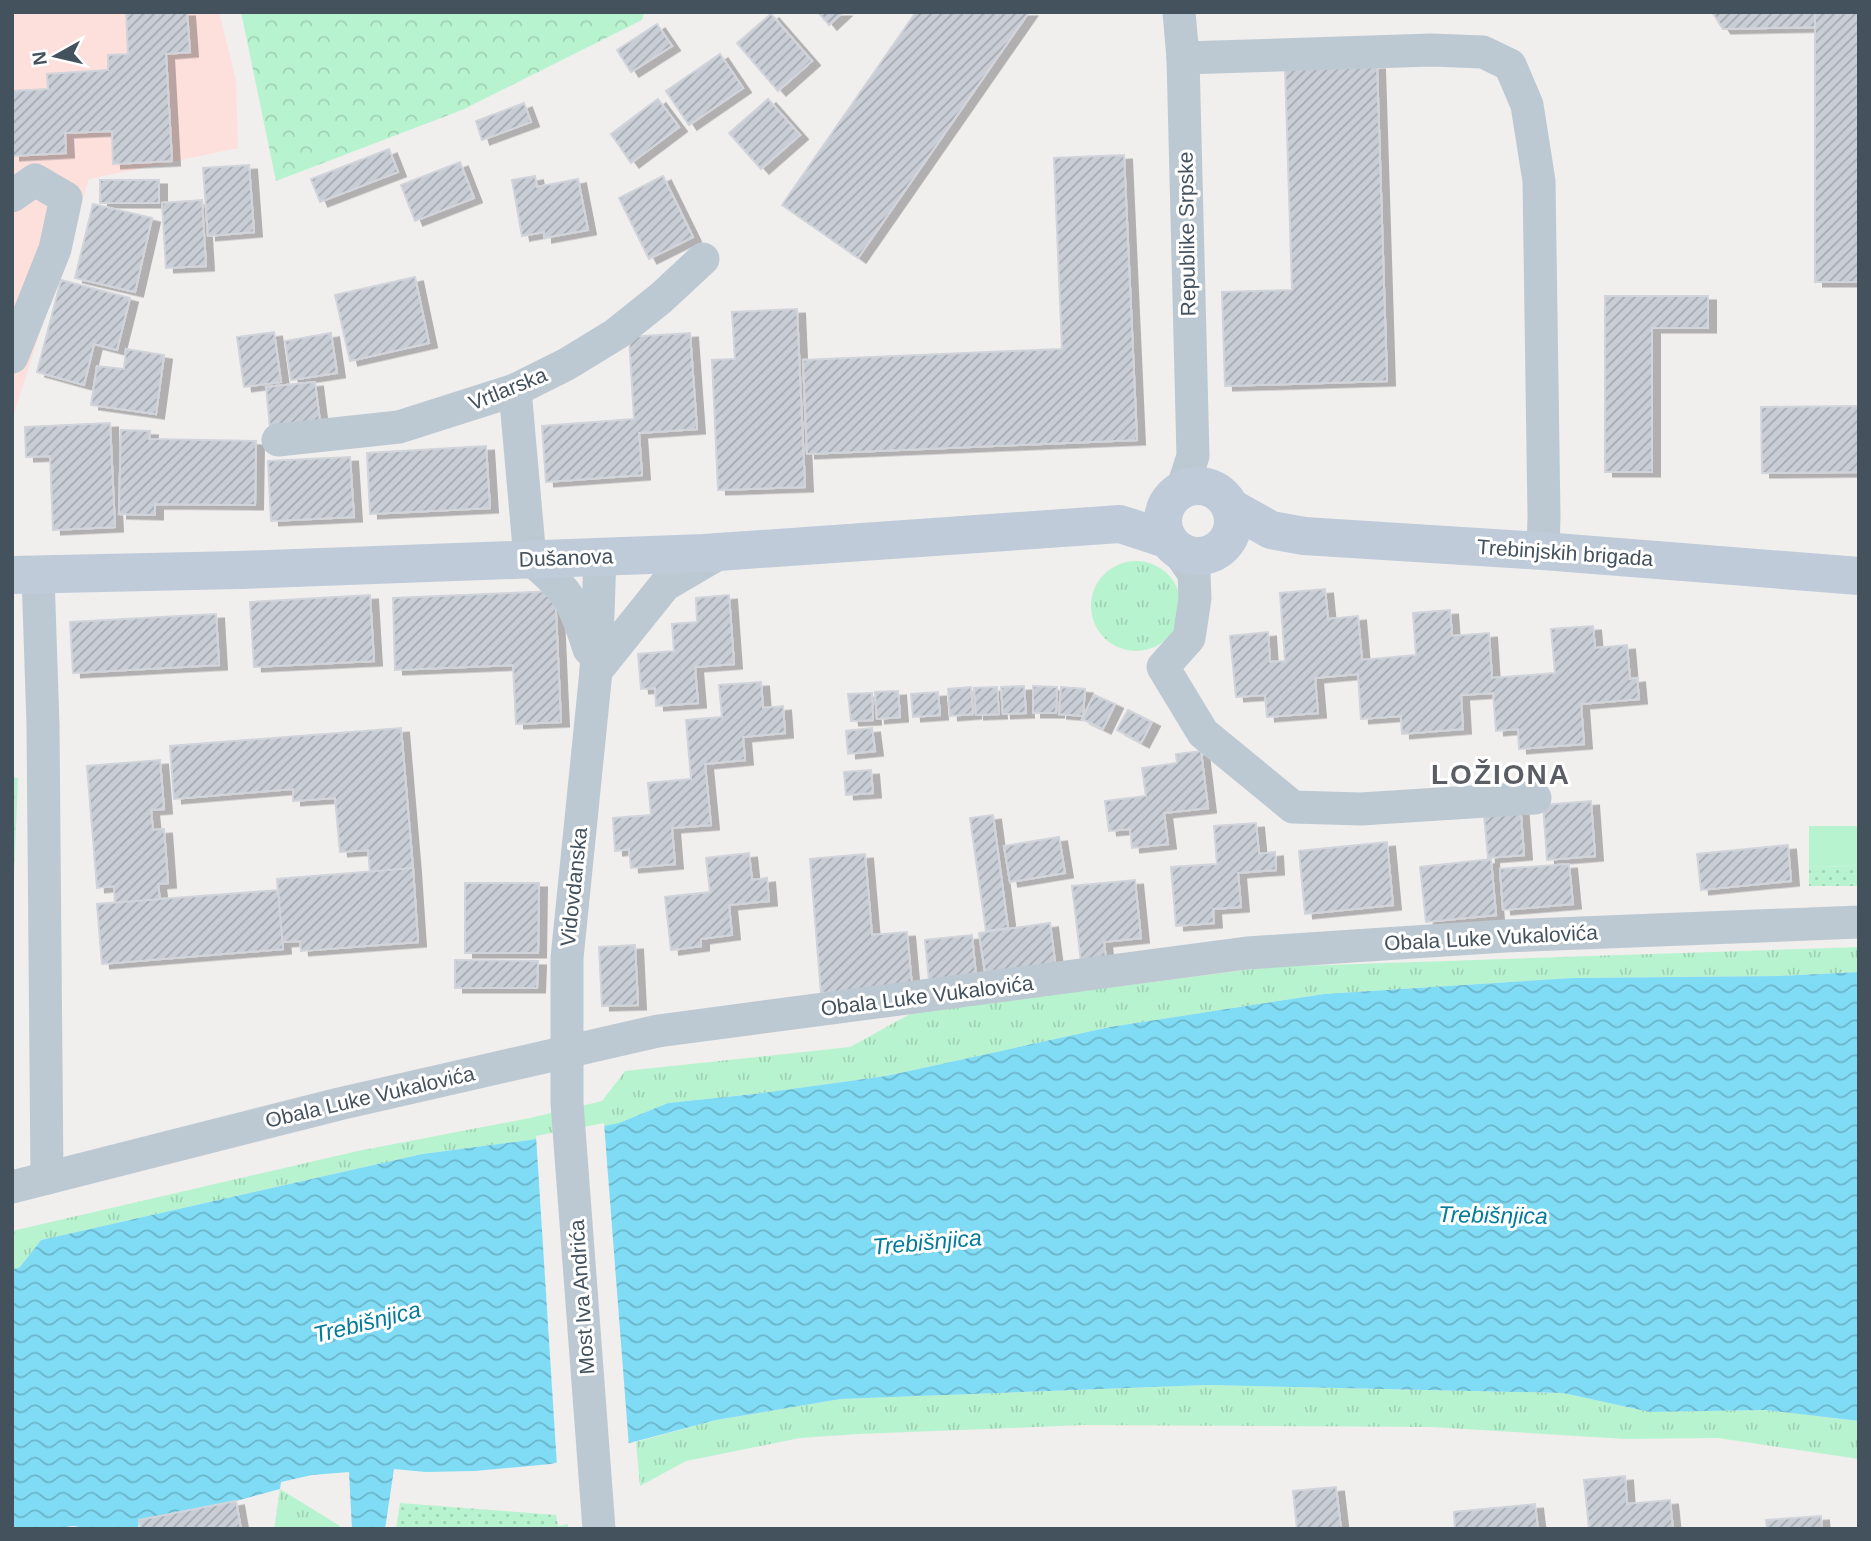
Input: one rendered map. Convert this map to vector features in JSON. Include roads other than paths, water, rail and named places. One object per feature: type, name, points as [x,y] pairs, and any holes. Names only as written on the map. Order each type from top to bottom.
[{"type":"street","name":"Republike Srpske","points":[[1179,12],[1183,58],[1196,519],[1195,598],[1189,638],[1163,667],[1203,733],[1293,807],[1361,809],[1535,797]]},
{"type":"street","points":[[1183,58],[1432,50],[1483,52],[1510,65],[1527,105],[1539,181],[1543,551]]},
{"type":"street","points":[[12,196],[35,180],[66,198],[55,249],[12,357]]},
{"type":"street","name":"Vrtlarska","points":[[278,440],[399,428],[515,390],[567,364],[616,334],[661,299],[703,259]]},
{"type":"street","points":[[515,390],[530,559]]},
{"type":"street","name":"Dušanova","points":[[25,575],[723,551],[1196,519]]},
{"type":"street","name":"Trebinjskih brigada","points":[[1196,519],[1304,536],[1543,551],[1859,576]]},
{"type":"street","points":[[596,671],[664,585],[723,551]]},
{"type":"street","name":"Vidovdanska","points":[[567,1103],[567,958],[596,671],[600,556]]},
{"type":"street","name":"Vidovdanska","points":[[530,559],[566,590],[579,617],[596,671]]},
{"type":"street","points":[[25,575],[43,725],[47,1178]]},
{"type":"street","name":"Obala Luke Vukalovića","points":[[12,1187],[339,1104],[658,1031],[1247,953],[1505,936],[1859,922]]},
{"type":"street","name":"Most Iva Andrića","points":[[567,1103],[599,1529]]},
{"type":"water","name":"Trebišnjica","points":[[1859,972],[1859,1421],[1765,1410],[1650,1412],[1563,1393],[1207,1385],[841,1399],[716,1420],[551,1464],[474,1471],[426,1472],[394,1469],[385,1529],[352,1529],[349,1472],[312,1475],[281,1482],[280,1489],[236,1501],[139,1520],[138,1529],[83,1529],[73,1526],[63,1529],[12,1529],[12,1270],[20,1267],[41,1240],[422,1154],[530,1140],[619,1123],[668,1103],[886,1076],[1110,1027],[1324,994],[1572,978],[1779,976]]},
{"type":"district","name":"LOŽIONA","points":[[1501,774]]}]
